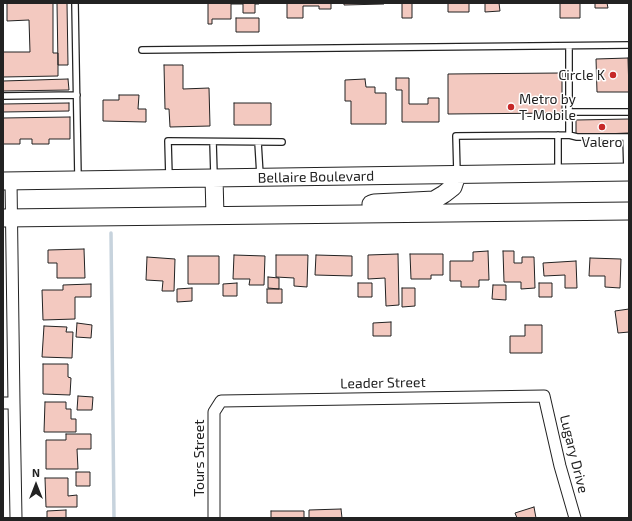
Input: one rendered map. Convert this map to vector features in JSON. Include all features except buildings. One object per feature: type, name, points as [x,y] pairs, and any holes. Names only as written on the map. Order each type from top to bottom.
[{"type":"main road","name":"Bellaire Boulevard","points":[[7,181],[628,172]]},
{"type":"main road","points":[[344,214],[374,203],[434,200],[454,188],[457,175]]},
{"type":"main road","points":[[214,178],[215,216]]},
{"type":"main road","points":[[7,218],[629,211]]},
{"type":"street","points":[[7,181],[8,403],[16,518]]},
{"type":"street","name":"Leader Street","points":[[221,401],[544,396]]},
{"type":"street","name":"Lugary Drive","points":[[544,396],[560,466],[575,518]]},
{"type":"street","name":"Tours Street","points":[[214,518],[214,412],[221,401]]},
{"type":"lane","points":[[75,3],[78,180]]},
{"type":"lane","points":[[142,50],[629,45]]},
{"type":"lane","points":[[569,46],[569,135]]},
{"type":"lane","points":[[3,96],[77,95]]},
{"type":"lane","points":[[569,112],[629,112]]},
{"type":"lane","points":[[558,135],[558,174]]},
{"type":"lane","points":[[457,175],[456,136],[569,135],[577,137],[628,137],[628,172]]},
{"type":"lane","points":[[169,179],[168,141],[282,142]]},
{"type":"lane","points":[[213,142],[214,178]]},
{"type":"lane","points":[[258,142],[260,178]]},
{"type":"waterway","points":[[111,233],[114,518]]},
{"type":"place","name":"Circle K","points":[[613,75]]},
{"type":"place","name":"Metro by T-Mobile","points":[[511,107]]},
{"type":"place","name":"Valero","points":[[602,127]]}]
